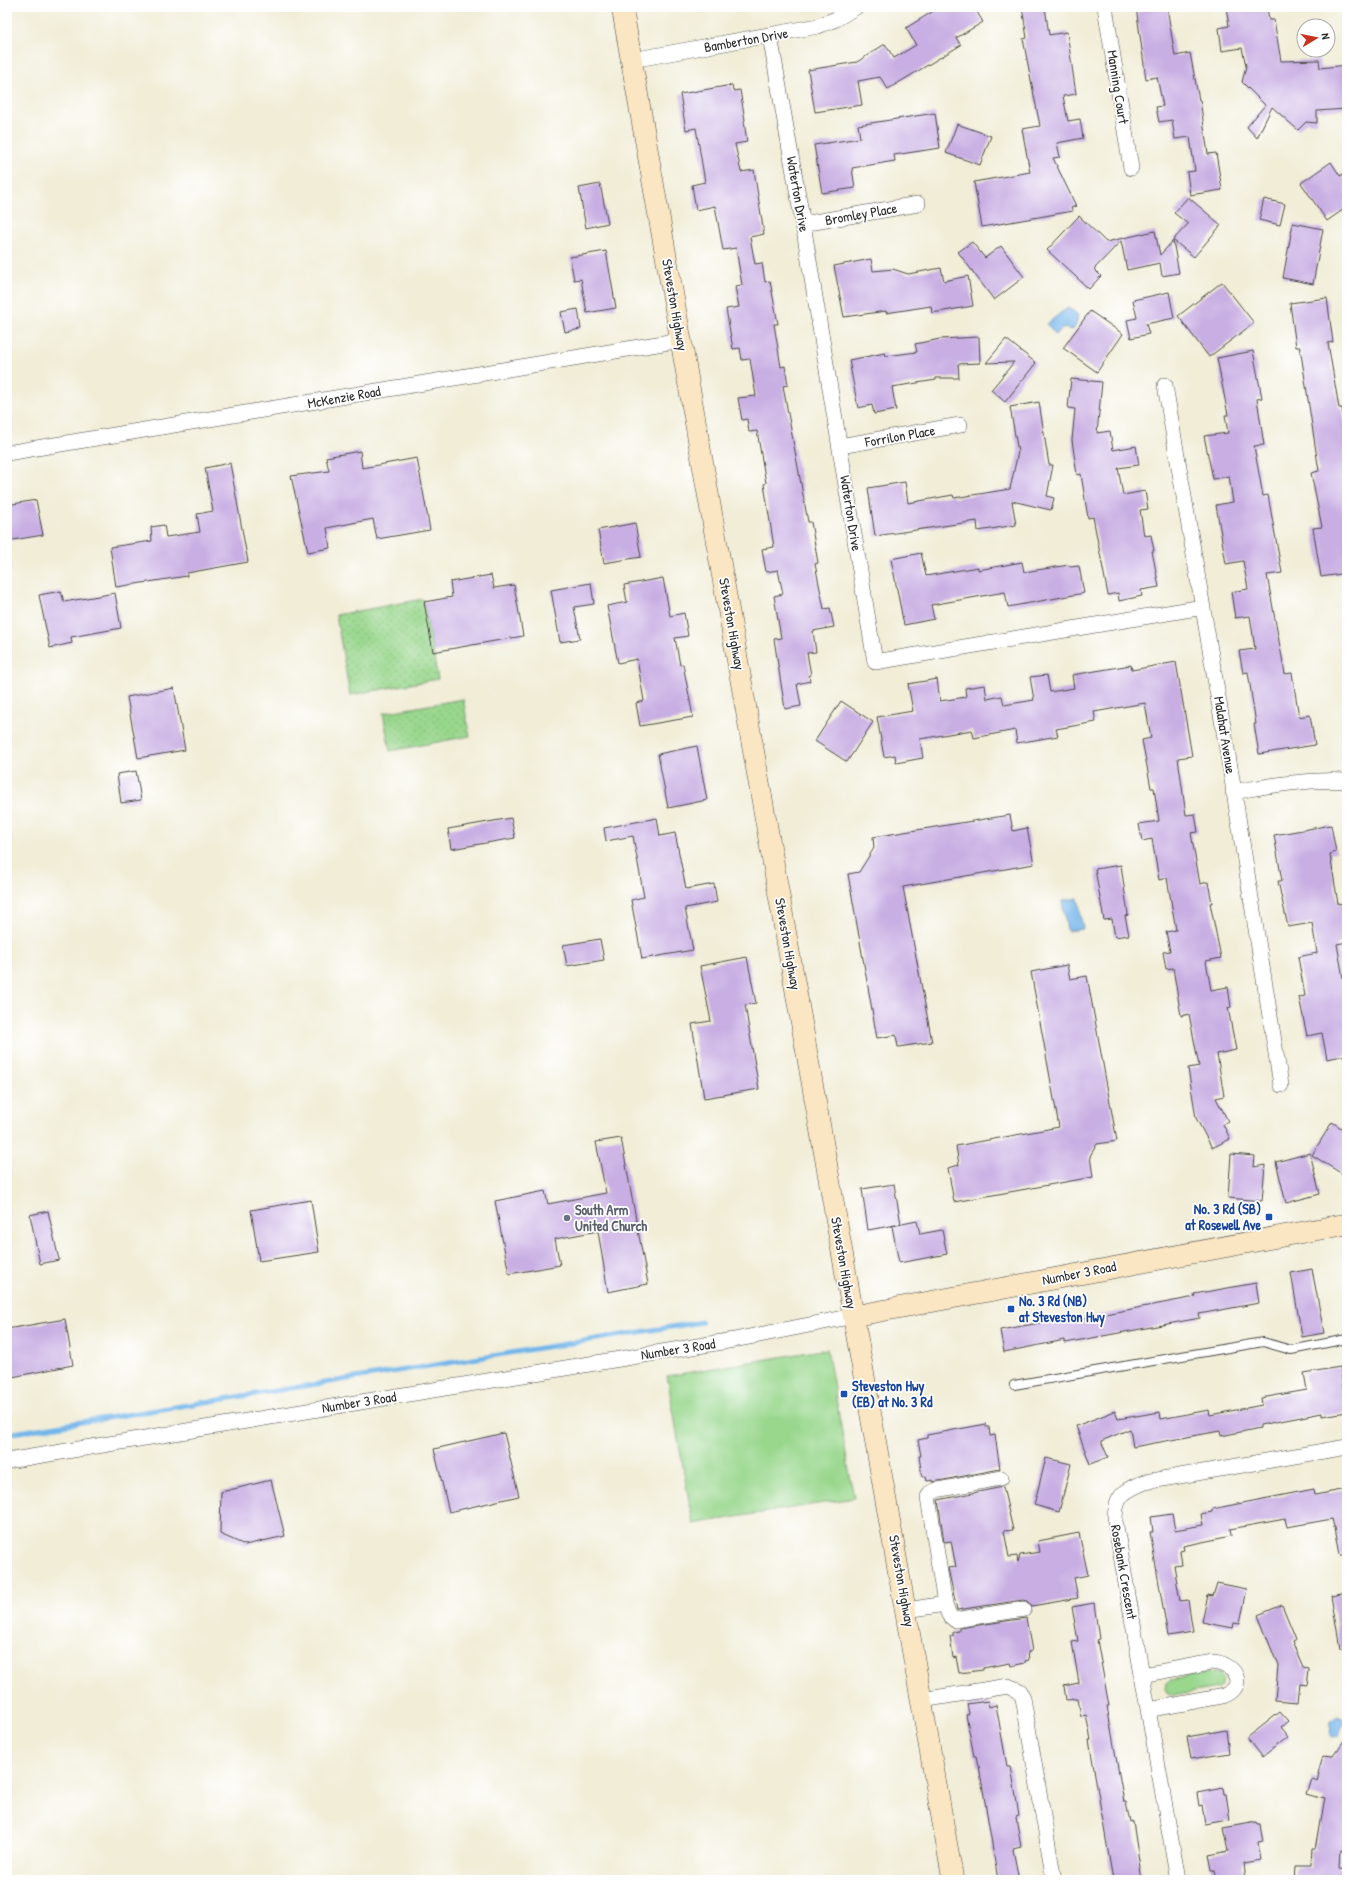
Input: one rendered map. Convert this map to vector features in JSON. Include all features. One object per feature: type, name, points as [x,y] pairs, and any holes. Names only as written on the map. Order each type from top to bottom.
[{"type":"main road","name":"Steveston Highway","points":[[622,7],[815,1103],[907,1610],[953,1880]]},
{"type":"main road","name":"Number 3 Road","points":[[854,1316],[1347,1225]]},
{"type":"street","name":"Bamberton Drive","points":[[632,60],[770,36],[818,26],[836,19],[856,7]]},
{"type":"street","name":"Manning Court","points":[[1105,7],[1131,168]]},
{"type":"street","name":"Waterton Drive","points":[[770,36],[803,224],[875,662],[1203,606]]},
{"type":"street","name":"Bromley Place","points":[[803,224],[918,204]]},
{"type":"street","name":"McKenzie Road","points":[[7,453],[681,340]]},
{"type":"street","name":"Malahat Avenue","points":[[1165,385],[1203,606],[1280,1085]]},
{"type":"street","name":"Forrilon Place","points":[[840,446],[960,425]]},
{"type":"street","points":[[1233,792],[1300,781],[1347,781]]},
{"type":"street","name":"Number 3 Road","points":[[7,1461],[734,1340],[854,1316]]},
{"type":"street","name":"Rosebank Crescent","points":[[1178,1880],[1115,1521],[1115,1507],[1119,1497],[1130,1488],[1145,1482],[1347,1447]]},
{"type":"street","points":[[1000,1478],[937,1490],[930,1493],[928,1497],[945,1604],[949,1615],[955,1620],[1024,1609]]},
{"type":"street","points":[[907,1610],[945,1604]]},
{"type":"street","points":[[1142,1674],[1212,1662],[1230,1667],[1236,1677],[1235,1688],[1233,1691],[1223,1696],[1148,1710]]},
{"type":"street","points":[[922,1700],[1008,1686],[1015,1688],[1022,1694],[1054,1880]]},
{"type":"lane","points":[[1014,1385],[1263,1342],[1291,1350],[1347,1339]]},
{"type":"green space","points":[[423,599],[438,679],[350,695],[336,615]]},
{"type":"green space","points":[[463,699],[470,736],[390,751],[383,713]]},
{"type":"green space","points":[[827,1349],[854,1498],[693,1524],[667,1376]]},
{"type":"green space","points":[[1214,1672],[1220,1673],[1223,1679],[1222,1685],[1217,1688],[1173,1696],[1168,1694],[1165,1689],[1166,1683],[1170,1680]]},
{"type":"water","points":[[1068,307],[1078,315],[1076,325],[1073,330],[1062,328],[1056,335],[1047,324]]},
{"type":"water","points":[[1078,898],[1083,929],[1067,931],[1062,901]]},
{"type":"water","points":[[1339,1715],[1347,1719],[1347,1722],[1342,1726],[1339,1738],[1330,1736],[1331,1720]]},
{"type":"building","points":[[940,7],[974,7],[983,22],[956,38],[961,45],[888,89],[880,77],[858,81],[862,105],[815,112],[808,70],[857,62],[885,44],[894,58],[916,45],[906,28]]},
{"type":"building","points":[[1022,7],[1045,7],[1049,35],[1067,32],[1076,94],[1063,96],[1068,121],[1080,119],[1083,138],[1057,143],[1060,157],[1053,158],[1076,206],[1071,208],[1073,211],[982,227],[974,182],[1030,172],[1022,129],[1040,126],[1023,39],[1027,38]]},
{"type":"building","points":[[1136,7],[1167,7],[1175,56],[1190,53],[1200,100],[1208,154],[1216,153],[1222,190],[1190,195],[1187,172],[1195,171],[1190,137],[1175,139],[1172,120],[1159,122],[1156,107],[1163,106],[1157,77],[1146,79]]},
{"type":"building","points":[[1226,7],[1267,7],[1269,20],[1274,20],[1281,61],[1319,60],[1320,68],[1347,65],[1347,109],[1317,111],[1317,123],[1306,122],[1298,130],[1272,107],[1257,138],[1247,127],[1265,105],[1242,82],[1246,66],[1242,48],[1222,51],[1219,28],[1229,26]]},
{"type":"building","points":[[732,85],[733,91],[740,90],[745,120],[747,142],[735,144],[741,172],[754,170],[764,234],[750,237],[755,264],[762,263],[765,282],[770,281],[778,324],[774,324],[781,367],[785,366],[788,385],[783,386],[808,522],[811,522],[818,563],[815,564],[824,609],[830,608],[834,627],[813,631],[816,652],[807,653],[811,675],[809,675],[810,681],[797,684],[801,706],[785,709],[774,639],[781,638],[774,596],[783,594],[778,570],[766,572],[762,549],[774,547],[764,484],[766,483],[757,431],[749,432],[747,419],[742,420],[738,398],[756,396],[750,359],[742,360],[740,348],[733,349],[726,309],[739,307],[735,286],[742,285],[736,248],[723,250],[715,206],[696,210],[692,185],[705,182],[696,128],[686,130],[680,94]]},
{"type":"building","points":[[935,113],[940,148],[894,155],[895,161],[852,168],[855,188],[822,193],[814,145],[860,138],[858,125]]},
{"type":"building","points":[[957,124],[991,136],[980,165],[946,153]]},
{"type":"building","points":[[1331,162],[1340,176],[1347,172],[1347,207],[1327,221],[1301,183]]},
{"type":"building","points":[[600,184],[608,223],[586,228],[579,188]]},
{"type":"building","points":[[1188,197],[1221,225],[1194,257],[1173,240],[1188,224],[1174,213]]},
{"type":"building","points":[[1264,199],[1285,204],[1280,225],[1259,220]]},
{"type":"building","points":[[1079,216],[1106,242],[1155,231],[1160,255],[1173,241],[1179,273],[1162,276],[1160,263],[1127,270],[1121,241],[1094,269],[1101,276],[1089,289],[1047,250]]},
{"type":"building","points":[[1293,223],[1323,229],[1313,284],[1283,278]]},
{"type":"building","points":[[972,242],[985,258],[1001,246],[1024,277],[994,300],[958,252]]},
{"type":"building","points":[[606,251],[616,308],[587,313],[581,279],[574,280],[570,257]]},
{"type":"building","points":[[871,259],[873,271],[893,269],[908,274],[941,268],[944,281],[968,276],[973,306],[932,313],[931,306],[886,313],[886,311],[844,317],[834,266]]},
{"type":"building","points":[[1222,282],[1254,323],[1209,357],[1178,316]]},
{"type":"building","points":[[1169,292],[1174,318],[1146,324],[1149,334],[1131,338],[1127,320],[1137,318],[1133,300]]},
{"type":"building","points":[[1327,298],[1333,342],[1328,343],[1339,408],[1342,408],[1347,434],[1347,573],[1321,577],[1313,528],[1322,527],[1311,473],[1319,471],[1300,347],[1296,347],[1290,303]]},
{"type":"building","points":[[578,309],[581,329],[565,332],[561,312]]},
{"type":"building","points":[[1090,311],[1123,334],[1097,372],[1063,348]]},
{"type":"building","points":[[979,337],[980,363],[958,364],[959,378],[936,378],[936,380],[892,387],[896,410],[874,414],[872,405],[858,408],[849,360],[885,353],[886,356],[917,352],[915,344],[940,339]]},
{"type":"building","points":[[1006,339],[1036,363],[1005,402],[991,390],[1014,362],[986,363]]},
{"type":"building","points":[[1253,351],[1262,398],[1257,399],[1264,445],[1254,446],[1263,496],[1268,495],[1282,573],[1267,575],[1285,674],[1292,673],[1299,717],[1310,715],[1315,745],[1259,754],[1248,672],[1243,673],[1239,651],[1255,649],[1250,616],[1235,618],[1231,592],[1248,589],[1243,561],[1226,564],[1216,505],[1233,502],[1229,476],[1213,479],[1204,436],[1228,433],[1225,415],[1228,415],[1217,358]]},
{"type":"building","points":[[1071,379],[1102,382],[1097,433],[1110,431],[1113,450],[1136,446],[1139,465],[1118,468],[1123,495],[1145,491],[1148,509],[1140,510],[1144,536],[1151,535],[1154,551],[1152,551],[1159,587],[1141,590],[1142,596],[1119,601],[1118,593],[1108,595],[1093,517],[1088,518],[1081,474],[1077,475],[1072,440],[1075,409],[1068,408]]},
{"type":"building","points":[[1039,402],[1049,465],[1053,465],[1047,496],[1054,498],[1051,510],[1012,501],[1016,525],[978,531],[977,521],[875,536],[868,488],[905,482],[908,503],[953,495],[954,498],[1010,489],[1018,452],[1010,407]]},
{"type":"building","points":[[360,451],[362,468],[417,458],[430,530],[377,539],[373,519],[327,528],[330,548],[308,552],[291,476],[329,471],[326,457]]},
{"type":"building","points":[[230,463],[248,562],[187,573],[187,576],[116,587],[110,547],[152,541],[151,527],[164,525],[166,537],[200,532],[197,514],[213,511],[205,468]]},
{"type":"building","points":[[36,500],[43,535],[7,541],[7,505]]},
{"type":"building","points":[[635,523],[641,557],[604,563],[598,530]]},
{"type":"building","points":[[921,553],[926,576],[978,567],[978,570],[1022,562],[1024,572],[1069,565],[1070,567],[1079,566],[1084,593],[1008,607],[1005,592],[931,605],[934,619],[904,625],[891,559]]},
{"type":"building","points":[[491,575],[494,588],[514,585],[523,636],[433,652],[424,602],[452,597],[450,582]]},
{"type":"building","points":[[663,578],[670,616],[684,613],[688,636],[675,638],[680,665],[683,664],[693,717],[640,726],[636,703],[644,701],[637,659],[618,663],[607,606],[627,602],[624,585]]},
{"type":"building","points":[[591,583],[594,604],[574,607],[580,639],[560,642],[551,590]]},
{"type":"building","points":[[61,591],[64,602],[115,593],[121,628],[71,637],[72,643],[50,648],[39,595]]},
{"type":"building","points":[[1176,662],[1192,756],[1178,758],[1186,815],[1195,814],[1198,832],[1191,833],[1200,884],[1208,882],[1212,903],[1210,903],[1221,958],[1206,961],[1211,990],[1228,987],[1231,1007],[1228,1008],[1236,1050],[1217,1054],[1224,1096],[1216,1098],[1228,1121],[1223,1124],[1230,1139],[1212,1148],[1196,1118],[1188,1068],[1199,1066],[1189,1014],[1181,1016],[1173,968],[1166,969],[1163,952],[1170,951],[1166,932],[1176,930],[1167,878],[1159,880],[1152,839],[1142,841],[1139,824],[1159,821],[1154,788],[1151,788],[1142,740],[1151,738],[1145,703],[1094,712],[1096,722],[1056,729],[1058,736],[1017,743],[1015,730],[974,738],[972,730],[920,739],[923,758],[896,763],[895,755],[884,757],[877,717],[913,711],[908,684],[937,679],[940,701],[966,697],[965,688],[985,685],[987,699],[1002,696],[1004,705],[1034,700],[1030,677],[1047,675],[1050,692],[1074,688],[1072,675],[1131,665],[1132,670]]},
{"type":"building","points":[[174,688],[185,750],[138,758],[127,697]]},
{"type":"building","points":[[841,701],[873,722],[847,762],[815,741]]},
{"type":"building","points":[[697,746],[707,800],[668,808],[658,754]]},
{"type":"building","points":[[136,771],[141,800],[121,803],[117,774]]},
{"type":"building","points":[[1010,815],[1013,831],[1027,828],[1034,864],[903,887],[932,1042],[898,1047],[896,1035],[877,1038],[848,874],[859,872],[874,848],[873,837]]},
{"type":"building","points":[[511,818],[515,838],[451,849],[448,829]]},
{"type":"building","points":[[657,818],[660,836],[675,833],[686,889],[714,884],[717,902],[685,908],[693,950],[642,959],[631,900],[644,897],[633,836],[606,841],[604,828]]},
{"type":"building","points":[[1331,825],[1336,852],[1330,854],[1338,904],[1343,903],[1347,925],[1347,942],[1337,944],[1345,989],[1347,988],[1347,1055],[1327,1059],[1322,1033],[1307,1036],[1299,997],[1305,996],[1298,957],[1317,953],[1312,923],[1288,927],[1278,881],[1282,881],[1274,835]]},
{"type":"building","points":[[1121,865],[1128,915],[1125,916],[1129,935],[1115,937],[1112,919],[1104,920],[1095,869]]},
{"type":"building","points":[[600,939],[604,960],[567,966],[563,945]]},
{"type":"building","points":[[747,957],[756,1003],[745,1005],[759,1089],[704,1098],[692,1024],[711,1021],[700,966]]},
{"type":"building","points":[[1067,965],[1070,979],[1087,976],[1117,1141],[1097,1144],[1090,1156],[1093,1177],[954,1202],[948,1168],[959,1165],[956,1146],[1059,1127],[1031,972]]},
{"type":"building","points":[[1332,1122],[1347,1132],[1347,1177],[1312,1155]]},
{"type":"building","name":"South Arm United Church","points":[[621,1138],[648,1284],[608,1292],[598,1231],[555,1239],[560,1265],[509,1274],[495,1201],[545,1191],[548,1204],[606,1193],[596,1142]]},
{"type":"building","points":[[1310,1153],[1320,1194],[1286,1203],[1276,1162]]},
{"type":"building","points":[[1231,1154],[1255,1156],[1254,1167],[1265,1165],[1262,1201],[1228,1198]]},
{"type":"building","points":[[894,1184],[901,1224],[868,1230],[862,1189]]},
{"type":"building","points":[[311,1200],[319,1252],[259,1261],[251,1210]]},
{"type":"building","points":[[48,1211],[59,1260],[40,1264],[30,1215]]},
{"type":"building","points":[[917,1221],[920,1234],[942,1230],[947,1254],[899,1263],[892,1226]]},
{"type":"building","points":[[1312,1269],[1324,1333],[1302,1337],[1291,1273]]},
{"type":"building","points":[[1256,1283],[1259,1303],[1199,1314],[1200,1318],[1065,1343],[1065,1340],[1004,1352],[1000,1330],[1062,1319],[1063,1322],[1195,1297],[1194,1294]]},
{"type":"building","points":[[65,1319],[73,1365],[7,1378],[7,1329]]},
{"type":"building","points":[[1340,1367],[1347,1412],[1322,1416],[1322,1413],[1260,1425],[1260,1428],[1221,1436],[1220,1431],[1133,1447],[1130,1429],[1101,1441],[1108,1457],[1090,1464],[1076,1426],[1115,1411],[1118,1419],[1160,1412],[1161,1419],[1209,1410],[1210,1415],[1262,1405],[1261,1398],[1307,1390],[1304,1373]]},
{"type":"building","points":[[986,1424],[986,1427],[989,1427],[990,1436],[995,1435],[1000,1469],[933,1482],[933,1480],[927,1481],[926,1476],[922,1477],[919,1456],[921,1456],[918,1440],[927,1438],[927,1435]]},
{"type":"building","points":[[504,1433],[519,1496],[449,1512],[434,1449]]},
{"type":"building","points":[[1046,1458],[1071,1464],[1059,1512],[1034,1505]]},
{"type":"building","points":[[271,1480],[285,1536],[245,1545],[220,1534],[221,1492]]},
{"type":"building","points":[[1003,1487],[1013,1530],[1004,1531],[1009,1557],[1017,1556],[1018,1562],[1020,1555],[1040,1552],[1038,1541],[1079,1533],[1088,1575],[1074,1578],[1078,1598],[1032,1606],[1028,1601],[1023,1600],[957,1610],[948,1568],[956,1567],[951,1541],[944,1542],[938,1500]]},
{"type":"building","points":[[1314,1489],[1315,1495],[1347,1489],[1347,1555],[1340,1555],[1332,1519],[1287,1527],[1285,1519],[1230,1529],[1231,1536],[1183,1546],[1184,1550],[1180,1551],[1182,1565],[1174,1566],[1180,1601],[1188,1600],[1193,1632],[1168,1636],[1150,1532],[1153,1532],[1151,1517],[1172,1514],[1175,1530],[1203,1525],[1201,1514],[1212,1512],[1212,1509]]},
{"type":"building","points":[[1217,1583],[1247,1589],[1240,1624],[1234,1623],[1233,1628],[1202,1622],[1208,1595],[1213,1596]]},
{"type":"building","points":[[1347,1592],[1347,1648],[1340,1648],[1331,1595]]},
{"type":"building","points":[[1094,1603],[1099,1639],[1097,1640],[1109,1706],[1107,1706],[1124,1802],[1126,1802],[1130,1823],[1133,1822],[1142,1880],[1113,1880],[1086,1715],[1081,1716],[1078,1699],[1066,1700],[1064,1686],[1079,1683],[1072,1642],[1078,1641],[1072,1607]]},
{"type":"building","points":[[1282,1605],[1296,1639],[1292,1641],[1303,1667],[1309,1668],[1307,1685],[1300,1684],[1298,1702],[1275,1700],[1278,1666],[1258,1615]]},
{"type":"building","points":[[1026,1618],[1032,1651],[1028,1652],[1029,1660],[1025,1661],[1025,1663],[1011,1666],[1010,1663],[983,1668],[983,1670],[959,1673],[956,1657],[953,1658],[950,1636],[953,1636],[953,1632],[959,1631],[959,1628]]},
{"type":"building","points":[[988,1701],[989,1707],[996,1705],[1007,1766],[1011,1766],[1019,1816],[1016,1817],[1021,1847],[1013,1849],[1019,1880],[998,1880],[979,1766],[976,1756],[974,1756],[966,1715],[969,1714],[967,1704]]},
{"type":"building","points":[[1280,1712],[1288,1721],[1281,1727],[1289,1737],[1262,1758],[1247,1738]]},
{"type":"building","points":[[1226,1730],[1229,1753],[1191,1759],[1187,1737]]},
{"type":"building","points":[[1347,1737],[1347,1851],[1340,1850],[1339,1869],[1346,1870],[1346,1880],[1294,1880],[1295,1867],[1310,1867],[1311,1850],[1315,1850],[1324,1798],[1307,1793],[1312,1777],[1316,1779],[1323,1756],[1333,1757]]},
{"type":"building","points":[[1223,1788],[1224,1794],[1226,1794],[1230,1820],[1205,1824],[1202,1805],[1199,1806],[1197,1793]]},
{"type":"building","points":[[1257,1822],[1260,1824],[1263,1841],[1257,1842],[1260,1860],[1242,1863],[1244,1880],[1216,1880],[1214,1871],[1211,1871],[1208,1855],[1229,1851],[1224,1828]]},
{"type":"waterway","points":[[7,1434],[702,1322]]},
{"type":"place","name":"No. 3 Rd (SB) at Rosewell Ave","points":[[1269,1217]]},
{"type":"place","name":"South Arm United Church","points":[[567,1218]]},
{"type":"place","name":"No. 3 Rd (NB) at Steveston Hwy","points":[[1011,1309]]},
{"type":"place","name":"Steveston Hwy (EB) at No. 3 Rd","points":[[844,1394]]}]
